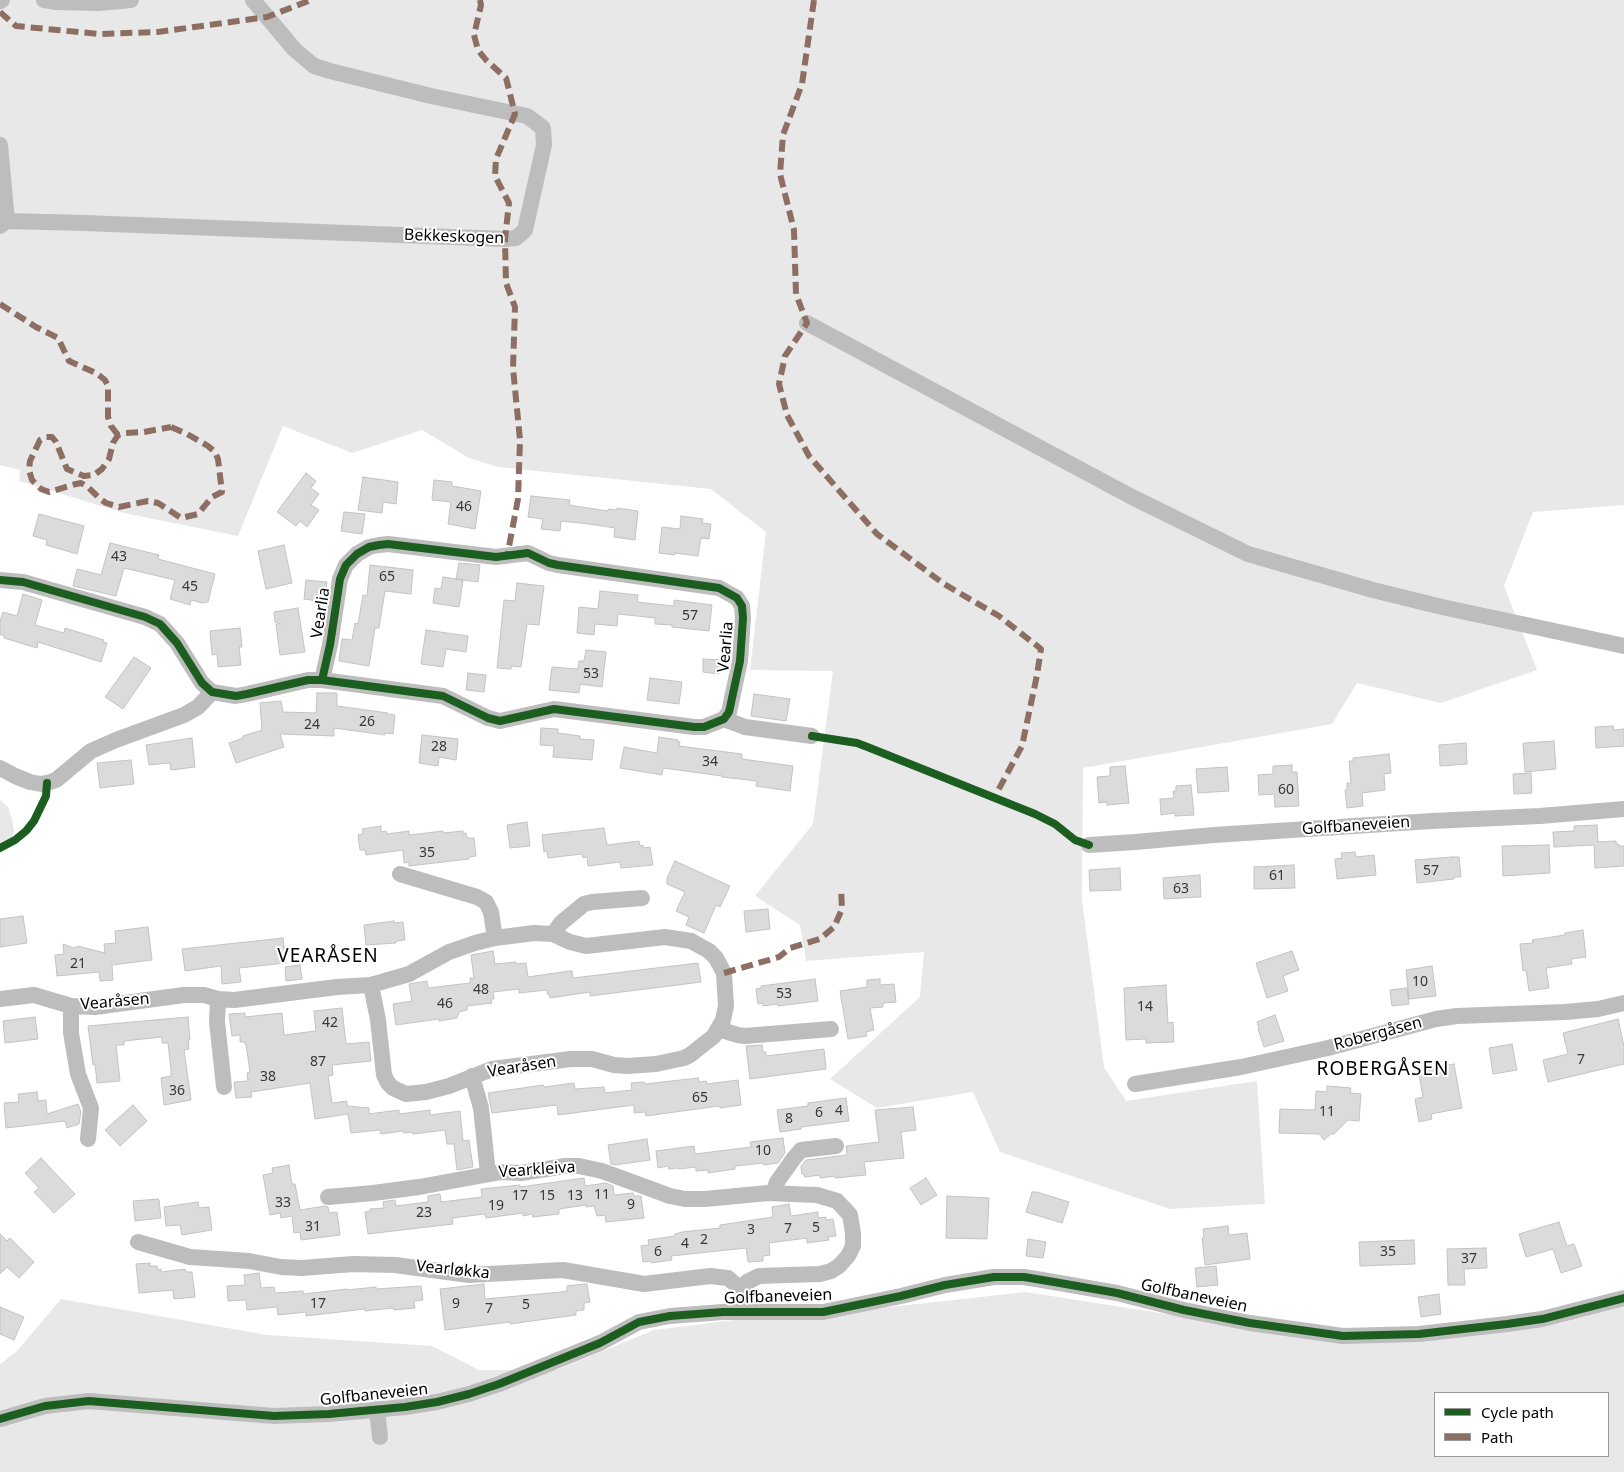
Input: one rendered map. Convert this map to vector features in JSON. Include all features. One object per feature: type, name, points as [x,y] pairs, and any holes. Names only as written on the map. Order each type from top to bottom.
[{"type":"street","points":[[44,0],[98,3],[131,0]]},
{"type":"street","name":"Bekkeskogen","points":[[0,145],[3,223],[185,226],[505,239],[516,238],[525,230],[544,145],[543,128],[528,116],[431,96],[314,66],[294,49],[253,0]]},
{"type":"street","points":[[807,323],[1123,492],[1248,554],[1373,590],[1442,607],[1624,646]]},
{"type":"street","name":"Vearlia","points":[[322,680],[330,645],[340,579],[346,565],[357,554],[369,547],[388,544],[496,558],[528,553],[548,563],[558,565],[707,585],[719,588],[737,598],[742,606],[743,618],[740,661],[729,712],[724,719]]},
{"type":"street","points":[[0,580],[23,582],[145,617],[160,624],[177,643],[202,683],[212,692],[226,695],[242,695],[308,680],[322,680],[443,696],[488,718],[500,721],[554,710],[694,727],[704,727],[724,719],[745,727],[812,736]]},
{"type":"street","points":[[0,768],[30,782],[41,784],[56,780],[92,751],[184,715],[198,707],[212,692]]},
{"type":"street","name":"Golfbaneveien","points":[[1089,845],[1214,835],[1540,816],[1624,809]]},
{"type":"street","points":[[400,874],[477,897],[486,902],[491,912],[496,938]]},
{"type":"street","points":[[552,934],[584,904],[642,898]]},
{"type":"street","name":"Vearåsen","points":[[0,999],[34,995],[71,1006],[95,1006],[184,995],[204,995],[218,999],[234,1000],[338,987],[371,985],[409,974],[449,952],[496,938],[534,932],[552,934],[570,942],[586,946],[665,936],[683,939],[700,945],[716,958],[724,973],[726,1006],[723,1020],[714,1036],[684,1058],[656,1064],[627,1066],[592,1060],[571,1059],[492,1070],[472,1076],[450,1086],[426,1092],[406,1094],[393,1088],[384,1075],[378,1020],[371,985]]},
{"type":"street","points":[[218,999],[216,1004],[217,1022],[224,1087]]},
{"type":"street","name":"Robergåsen","points":[[1135,1084],[1241,1067],[1328,1048],[1436,1019],[1457,1016],[1565,1012],[1598,1009],[1624,1003]]},
{"type":"street","name":"Vearåsen","points":[[71,1006],[71,1032],[78,1074],[91,1108],[88,1139]]},
{"type":"street","points":[[718,1028],[745,1036],[831,1029]]},
{"type":"street","points":[[472,1076],[481,1108],[488,1174]]},
{"type":"street","points":[[773,1193],[781,1176],[801,1150],[836,1146]]},
{"type":"street","name":"Vearkleiva","points":[[328,1197],[373,1194],[501,1172],[521,1173],[565,1166],[579,1166],[602,1172],[670,1196],[685,1199],[773,1193],[817,1195],[837,1202],[845,1208],[850,1215],[853,1233],[852,1246],[848,1256],[839,1266],[831,1271],[811,1276],[759,1276],[747,1282],[741,1289]]},
{"type":"street","name":"Vearløkka","points":[[138,1242],[190,1258],[249,1262],[281,1267],[302,1268],[353,1264],[395,1265],[469,1275],[563,1270],[644,1284],[658,1284],[710,1276],[728,1278],[741,1289]]},
{"type":"street","name":"Golfbaneveien","points":[[0,1419],[44,1406],[89,1401],[274,1416],[329,1414],[437,1402],[469,1394],[516,1377],[600,1342],[640,1322],[670,1316],[723,1312],[823,1312],[945,1285],[994,1277],[1024,1277],[1117,1293],[1184,1310],[1343,1336],[1419,1334],[1507,1324],[1542,1319],[1624,1298]]},
{"type":"street","points":[[741,1289],[739,1294],[742,1312]]},
{"type":"street","points":[[377,1409],[380,1437]]},
{"type":"shaded area","points":[[0,0],[1624,0],[1624,505],[1533,512],[1504,586],[1537,670],[1441,703],[1357,683],[1332,724],[1083,768],[1082,900],[1104,1067],[1126,1101],[1257,1081],[1265,1204],[1170,1209],[1000,1152],[973,1092],[877,1108],[830,1079],[920,997],[924,952],[806,961],[800,925],[755,896],[813,824],[833,671],[750,670],[766,532],[711,489],[498,467],[469,458],[422,430],[352,453],[283,426],[238,536],[124,513],[19,481],[20,470],[0,465]]},
{"type":"shaded area","points":[[0,800],[8,807],[14,831],[12,839],[0,845]]},
{"type":"shaded area","points":[[1026,1292],[1306,1336],[1373,1341],[1624,1303],[1624,1472],[0,1472],[0,1364],[16,1352],[61,1299],[268,1335],[432,1346],[479,1370],[557,1370],[654,1330],[742,1319],[890,1307]]},
{"type":"building","points":[[306,473],[316,481],[311,488],[319,494],[311,505],[319,510],[307,527],[300,521],[296,526],[277,512]]},
{"type":"building","points":[[363,477],[398,482],[396,504],[383,502],[382,513],[358,510]]},
{"type":"building","points":[[434,480],[452,482],[452,486],[481,491],[475,529],[448,524],[451,502],[432,500]]},
{"type":"building","points":[[531,496],[570,500],[569,505],[608,511],[608,509],[617,510],[617,508],[638,511],[635,540],[614,537],[615,528],[589,524],[561,521],[560,531],[541,529],[543,519],[528,517]]},
{"type":"building","points":[[344,512],[365,514],[362,534],[341,531]]},
{"type":"building","points":[[39,514],[84,526],[77,554],[46,545],[47,540],[33,536]]},
{"type":"building","points":[[681,516],[703,519],[702,523],[711,524],[709,539],[701,538],[698,556],[659,553],[662,527],[680,529]]},
{"type":"building","points":[[110,543],[159,555],[158,559],[215,574],[208,602],[202,603],[191,600],[190,605],[170,599],[175,580],[124,568],[116,596],[73,586],[77,569],[101,575]]},
{"type":"building","points":[[284,545],[292,583],[266,589],[258,551]]},
{"type":"building","points":[[459,563],[480,565],[478,582],[456,579]]},
{"type":"building","points":[[370,565],[413,570],[411,594],[385,591],[379,628],[375,628],[369,666],[339,661],[342,639],[352,640],[355,623],[358,624],[363,595],[367,596]]},
{"type":"building","points":[[443,577],[463,580],[459,607],[433,603],[435,588],[441,589]]},
{"type":"building","points":[[306,580],[327,582],[324,602],[304,599]]},
{"type":"building","points":[[517,583],[544,586],[539,625],[527,624],[521,667],[511,666],[511,669],[497,668],[504,600],[515,601]]},
{"type":"building","points":[[600,591],[638,595],[637,602],[674,606],[674,600],[712,605],[709,631],[655,624],[655,618],[618,614],[617,626],[595,624],[594,635],[577,633],[579,607],[598,609]]},
{"type":"building","points":[[23,594],[42,600],[35,625],[64,633],[65,628],[104,640],[103,642],[107,643],[101,662],[38,642],[37,648],[4,638],[0,634],[0,621],[3,612],[17,616]]},
{"type":"building","points":[[298,608],[305,652],[280,655],[276,624],[281,624],[275,622],[274,612]]},
{"type":"building","points":[[240,628],[242,647],[239,647],[241,665],[218,667],[217,654],[212,655],[210,631]]},
{"type":"building","points":[[426,630],[468,636],[466,652],[446,649],[443,667],[421,664]]},
{"type":"building","points":[[586,650],[606,652],[602,687],[580,684],[579,693],[549,690],[552,667],[578,669],[579,661],[584,661]]},
{"type":"building","points":[[134,657],[151,668],[123,709],[105,697]]},
{"type":"building","points":[[703,659],[720,660],[719,674],[703,672]]},
{"type":"building","points":[[468,673],[486,675],[484,692],[466,690]]},
{"type":"building","points":[[650,678],[682,682],[679,704],[647,700]]},
{"type":"building","points":[[317,693],[337,693],[337,706],[395,715],[393,734],[385,733],[385,735],[334,728],[334,736],[280,734],[284,747],[236,763],[229,743],[262,730],[260,703],[281,701],[283,712],[316,713]]},
{"type":"building","points":[[754,694],[790,699],[786,721],[751,716]]},
{"type":"building","points":[[1613,726],[1614,730],[1624,729],[1624,746],[1596,748],[1595,727]]},
{"type":"building","points":[[541,728],[558,729],[558,733],[580,736],[580,739],[594,740],[592,760],[553,757],[554,746],[540,745]]},
{"type":"building","points":[[422,735],[458,739],[456,760],[439,757],[438,766],[419,763]]},
{"type":"building","points":[[659,737],[678,740],[680,742],[679,746],[742,754],[742,759],[793,766],[790,791],[756,786],[757,781],[663,768],[662,775],[620,768],[624,747],[657,753]]},
{"type":"building","points":[[192,738],[195,767],[171,770],[170,763],[149,765],[146,745]]},
{"type":"building","points":[[1554,741],[1556,769],[1525,772],[1523,744]]},
{"type":"building","points":[[1466,743],[1467,764],[1440,766],[1439,745]]},
{"type":"building","points":[[1389,754],[1391,773],[1384,774],[1385,790],[1362,793],[1363,806],[1347,808],[1345,790],[1347,790],[1347,783],[1351,783],[1349,761],[1353,761],[1353,758]]},
{"type":"building","points":[[131,760],[134,784],[100,788],[97,763]]},
{"type":"building","points":[[1292,765],[1292,772],[1297,772],[1299,806],[1275,807],[1274,794],[1259,795],[1258,775],[1273,774],[1273,766]]},
{"type":"building","points":[[1125,766],[1129,803],[1107,805],[1107,802],[1099,803],[1097,777],[1110,776],[1110,767]]},
{"type":"building","points":[[1227,767],[1229,791],[1198,793],[1196,769]]},
{"type":"building","points":[[1531,773],[1532,793],[1514,794],[1513,774]]},
{"type":"building","points":[[1191,785],[1194,815],[1175,816],[1175,813],[1161,815],[1160,799],[1174,798],[1173,791],[1176,791],[1176,786]]},
{"type":"building","points":[[527,822],[530,846],[510,848],[507,825]]},
{"type":"building","points":[[1597,825],[1598,842],[1616,841],[1616,844],[1619,844],[1619,846],[1624,846],[1624,866],[1595,868],[1594,845],[1554,847],[1553,832],[1574,831],[1574,826]]},
{"type":"building","points":[[381,826],[381,832],[386,831],[387,834],[409,831],[409,835],[463,831],[463,834],[466,833],[467,838],[474,838],[476,856],[469,857],[469,859],[409,866],[409,862],[404,863],[403,850],[366,855],[365,850],[360,850],[358,835],[363,834],[362,829]]},
{"type":"building","points":[[604,828],[607,845],[639,841],[640,846],[643,845],[643,848],[650,847],[653,865],[621,868],[620,862],[588,866],[587,857],[583,858],[582,854],[548,858],[547,851],[544,852],[542,835]]},
{"type":"building","points":[[1549,845],[1550,873],[1503,876],[1502,846]]},
{"type":"building","points":[[1355,852],[1356,857],[1374,855],[1376,875],[1337,879],[1335,859],[1342,858],[1341,853]]},
{"type":"building","points":[[1459,857],[1461,877],[1417,883],[1415,860]]},
{"type":"building","points":[[675,861],[730,886],[720,907],[716,905],[704,933],[686,925],[689,917],[676,911],[685,892],[667,884],[667,878]]},
{"type":"building","points":[[1294,865],[1295,888],[1254,889],[1254,867]]},
{"type":"building","points":[[1120,868],[1121,890],[1090,891],[1089,870]]},
{"type":"building","points":[[1200,875],[1201,897],[1164,899],[1163,878]]},
{"type":"building","points":[[768,909],[770,929],[746,932],[744,911]]},
{"type":"building","points":[[23,916],[27,943],[0,947],[0,919]]},
{"type":"building","points":[[394,921],[394,923],[403,922],[405,940],[396,941],[396,943],[366,945],[364,925]]},
{"type":"building","points":[[148,927],[152,960],[112,965],[113,980],[100,981],[99,972],[57,976],[55,955],[64,954],[63,944],[74,948],[78,946],[105,953],[104,944],[116,943],[115,931]]},
{"type":"building","points":[[1583,930],[1586,957],[1571,959],[1572,964],[1546,968],[1549,988],[1529,991],[1526,970],[1523,971],[1520,944],[1533,943],[1532,940]]},
{"type":"building","points":[[283,938],[286,963],[239,968],[241,982],[222,984],[221,966],[185,971],[182,949]]},
{"type":"building","points":[[493,951],[495,964],[526,963],[528,977],[572,971],[573,978],[698,963],[701,982],[590,996],[590,992],[550,998],[547,990],[519,993],[519,989],[493,992],[494,999],[491,999],[492,1003],[467,1006],[467,1010],[459,1012],[457,1018],[396,1025],[393,1004],[412,1001],[409,984],[427,981],[428,988],[470,983],[470,978],[474,978],[471,955]]},
{"type":"building","points":[[1292,951],[1299,970],[1283,976],[1288,991],[1267,998],[1256,963]]},
{"type":"building","points":[[300,965],[302,979],[286,981],[285,967]]},
{"type":"building","points":[[1432,966],[1436,996],[1409,999],[1406,970]]},
{"type":"building","points":[[815,979],[818,1001],[778,1006],[778,1004],[763,1006],[763,1003],[758,1004],[756,989],[761,988],[761,986]]},
{"type":"building","points":[[880,979],[880,985],[894,984],[896,1002],[883,1003],[883,1007],[870,1008],[874,1030],[866,1032],[867,1036],[848,1039],[840,991],[867,987],[867,980]]},
{"type":"building","points":[[1166,985],[1168,1023],[1173,1022],[1174,1042],[1146,1043],[1146,1039],[1126,1040],[1124,988]]},
{"type":"building","points":[[1407,988],[1409,1004],[1392,1006],[1390,990]]},
{"type":"building","points":[[342,1008],[346,1044],[369,1042],[371,1061],[332,1065],[333,1075],[328,1076],[332,1103],[347,1101],[347,1106],[369,1108],[369,1114],[399,1110],[399,1114],[430,1110],[430,1115],[460,1111],[463,1141],[469,1140],[473,1167],[457,1170],[454,1144],[447,1144],[445,1130],[413,1134],[413,1132],[404,1133],[403,1131],[381,1134],[380,1130],[351,1133],[348,1114],[315,1119],[310,1083],[251,1092],[252,1097],[236,1098],[234,1082],[248,1081],[247,1073],[250,1072],[246,1044],[245,1042],[240,1042],[240,1035],[232,1036],[229,1014],[245,1013],[245,1017],[282,1013],[284,1035],[316,1031],[314,1011]]},
{"type":"building","points":[[1275,1015],[1284,1041],[1264,1047],[1257,1022]]},
{"type":"building","points":[[35,1017],[38,1039],[5,1043],[3,1021]]},
{"type":"building","points":[[188,1017],[189,1049],[184,1050],[191,1100],[164,1105],[161,1078],[171,1076],[171,1070],[168,1043],[162,1043],[162,1037],[124,1041],[124,1045],[116,1045],[120,1081],[97,1083],[88,1026]]},
{"type":"building","points":[[1618,1019],[1624,1046],[1624,1064],[1548,1082],[1543,1060],[1568,1054],[1563,1033]]},
{"type":"building","points":[[1512,1044],[1517,1070],[1493,1074],[1489,1048]]},
{"type":"building","points":[[762,1045],[766,1056],[824,1049],[826,1069],[750,1079],[746,1046]]},
{"type":"building","points":[[1454,1064],[1462,1108],[1431,1114],[1432,1119],[1419,1122],[1415,1099],[1423,1097],[1418,1070]]},
{"type":"building","points":[[698,1078],[699,1082],[706,1081],[707,1084],[738,1080],[741,1105],[720,1108],[719,1106],[646,1116],[645,1112],[634,1113],[634,1105],[558,1115],[557,1105],[492,1113],[488,1093],[543,1085],[544,1087],[574,1083],[575,1089],[604,1087],[605,1093],[632,1090],[631,1083],[644,1082],[645,1084]]},
{"type":"building","points":[[1327,1086],[1351,1088],[1350,1093],[1361,1094],[1359,1121],[1348,1120],[1334,1134],[1331,1134],[1324,1140],[1319,1134],[1279,1133],[1280,1109],[1315,1110],[1316,1091],[1327,1092]]},
{"type":"building","points":[[37,1092],[38,1101],[46,1100],[47,1114],[78,1104],[81,1112],[79,1124],[67,1128],[65,1121],[6,1128],[4,1103],[19,1102],[18,1094]]},
{"type":"building","points":[[846,1098],[849,1121],[801,1127],[801,1129],[780,1132],[777,1110],[808,1106],[808,1103]]},
{"type":"building","points":[[133,1105],[147,1121],[120,1146],[105,1130]]},
{"type":"building","points":[[913,1107],[916,1130],[901,1132],[904,1158],[864,1162],[866,1175],[820,1178],[820,1175],[805,1177],[802,1174],[801,1166],[806,1160],[847,1155],[846,1146],[879,1142],[875,1110]]},
{"type":"building","points":[[783,1138],[785,1153],[778,1163],[735,1166],[735,1169],[708,1173],[708,1170],[696,1171],[696,1167],[669,1169],[668,1166],[658,1168],[656,1151],[694,1146],[695,1154],[751,1147],[750,1142]]},
{"type":"building","points":[[647,1139],[650,1160],[611,1164],[608,1145]]},
{"type":"building","points":[[41,1158],[75,1194],[54,1213],[34,1192],[39,1188],[25,1173]]},
{"type":"building","points":[[289,1165],[292,1184],[295,1184],[300,1210],[325,1206],[328,1207],[329,1213],[337,1212],[340,1235],[301,1240],[300,1232],[294,1233],[292,1216],[281,1218],[280,1213],[270,1215],[263,1175],[273,1173],[272,1168]]},
{"type":"building","points":[[584,1178],[585,1186],[606,1183],[613,1186],[614,1195],[633,1193],[634,1196],[641,1196],[644,1218],[606,1222],[605,1215],[597,1216],[594,1206],[586,1207],[586,1205],[559,1209],[559,1214],[533,1217],[532,1214],[523,1216],[523,1213],[486,1218],[485,1214],[452,1218],[453,1224],[368,1234],[365,1212],[370,1211],[370,1209],[384,1208],[383,1202],[395,1200],[396,1206],[428,1202],[428,1196],[440,1194],[441,1202],[482,1197],[481,1189],[520,1185],[520,1187]]},
{"type":"building","points":[[926,1178],[937,1195],[921,1205],[910,1188]]},
{"type":"building","points":[[1032,1192],[1069,1202],[1062,1223],[1026,1212]]},
{"type":"building","points":[[947,1196],[989,1198],[987,1239],[946,1238]]},
{"type":"building","points":[[158,1199],[161,1218],[135,1221],[133,1201]]},
{"type":"building","points":[[198,1202],[199,1208],[209,1207],[212,1230],[182,1235],[180,1225],[166,1226],[164,1207]]},
{"type":"building","points":[[789,1204],[791,1216],[818,1212],[818,1218],[826,1217],[826,1220],[833,1219],[836,1236],[828,1237],[829,1240],[807,1243],[807,1238],[769,1243],[770,1255],[763,1256],[763,1261],[748,1262],[746,1248],[671,1256],[672,1260],[651,1263],[651,1261],[643,1262],[641,1246],[649,1245],[648,1240],[675,1236],[675,1234],[682,1232],[720,1228],[720,1225],[773,1217],[772,1207]]},
{"type":"building","points":[[1559,1222],[1567,1246],[1574,1244],[1582,1266],[1561,1273],[1553,1249],[1526,1257],[1519,1234]]},
{"type":"building","points":[[1228,1226],[1229,1235],[1247,1233],[1250,1259],[1205,1265],[1203,1229]]},
{"type":"building","points":[[0,1234],[7,1241],[10,1238],[34,1262],[19,1278],[7,1267],[0,1274]]},
{"type":"building","points":[[1028,1239],[1046,1242],[1043,1258],[1026,1256]]},
{"type":"building","points":[[1414,1240],[1415,1264],[1360,1266],[1359,1242]]},
{"type":"building","points":[[1486,1248],[1487,1268],[1464,1269],[1465,1285],[1448,1285],[1447,1249]]},
{"type":"building","points":[[150,1263],[150,1266],[157,1266],[158,1270],[161,1269],[161,1272],[185,1269],[186,1272],[192,1272],[195,1297],[174,1299],[173,1290],[139,1293],[136,1264]]},
{"type":"building","points":[[1216,1266],[1218,1285],[1197,1287],[1195,1268]]},
{"type":"building","points":[[259,1273],[261,1288],[274,1287],[275,1293],[303,1291],[303,1294],[376,1287],[376,1289],[421,1286],[423,1300],[414,1301],[415,1308],[365,1311],[365,1309],[306,1316],[306,1312],[278,1315],[277,1307],[247,1310],[246,1300],[228,1301],[227,1286],[245,1285],[244,1275]]},
{"type":"building","points":[[484,1284],[485,1299],[561,1292],[567,1291],[567,1286],[587,1284],[590,1302],[584,1303],[584,1310],[576,1311],[576,1315],[445,1330],[440,1289]]},
{"type":"building","points":[[1439,1294],[1441,1314],[1421,1317],[1418,1297]]},
{"type":"building","points":[[0,1307],[24,1317],[14,1340],[0,1334]]},
{"type":"marked path","points":[[0,12],[16,26],[99,34],[158,32],[267,17],[311,0]]},
{"type":"marked path","points":[[480,0],[481,5],[474,35],[478,50],[506,78],[515,114],[496,159],[495,176],[509,203],[505,239],[506,283],[515,307],[513,368],[520,440],[518,499],[507,557]]},
{"type":"marked path","points":[[814,0],[802,84],[783,135],[780,174],[794,230],[796,294],[807,323],[785,356],[779,384],[787,415],[809,456],[877,534],[944,584],[999,616],[1041,649],[1022,746],[994,798]]},
{"type":"marked path","points":[[0,304],[36,327],[58,338],[69,361],[96,373],[105,380],[108,386],[108,417],[111,426],[118,435]]},
{"type":"marked path","points":[[171,427],[208,446],[215,452],[218,459],[222,492],[212,497],[198,514],[181,518],[158,503],[148,501],[119,507],[106,503],[81,483],[49,492],[41,489],[32,480],[29,470],[30,461],[40,440],[46,437],[52,437],[56,442],[67,469],[84,476],[94,475],[102,469],[109,459],[113,443],[118,435],[171,427]]},
{"type":"marked path","points":[[724,973],[779,957],[790,948],[820,939],[834,927],[842,909],[841,888]]},
{"type":"cycle path","points":[[0,580],[23,582],[145,617],[160,624],[177,643],[202,683],[212,692],[236,696],[308,680],[322,680],[443,696],[488,718],[500,721],[554,709],[694,727],[704,727],[724,719],[729,712],[740,661],[742,606],[737,598],[719,588],[558,565],[528,553],[496,557],[388,544],[379,545],[369,547],[357,554],[346,565],[340,579],[330,645],[322,680]]},
{"type":"cycle path","points":[[812,736],[857,743],[870,748],[1035,814],[1055,824],[1075,840],[1089,845]]},
{"type":"cycle path","points":[[0,848],[15,840],[34,821],[46,796],[47,783]]},
{"type":"cycle path","points":[[0,1419],[45,1406],[89,1401],[274,1416],[329,1414],[405,1407],[437,1402],[499,1384],[600,1343],[639,1322],[670,1316],[723,1312],[823,1312],[945,1285],[994,1277],[1024,1277],[1054,1282],[1117,1293],[1184,1310],[1250,1323],[1343,1336],[1419,1334],[1507,1324],[1542,1319],[1624,1298]]},
{"type":"district","name":"VEARÅSEN","points":[[328,957]]},
{"type":"district","name":"ROBERGÅSEN","points":[[1383,1070]]}]
